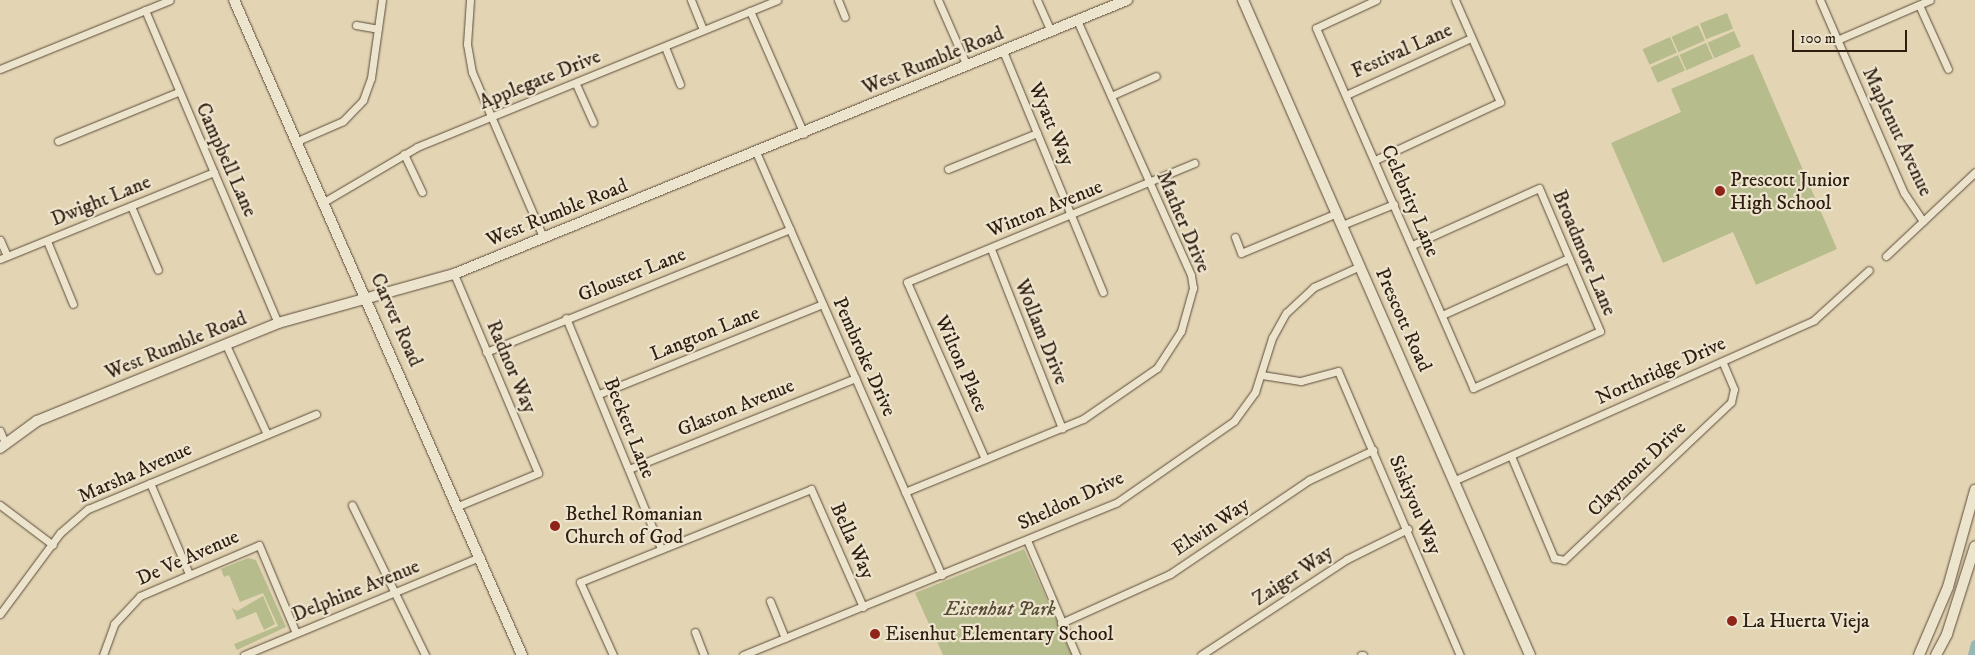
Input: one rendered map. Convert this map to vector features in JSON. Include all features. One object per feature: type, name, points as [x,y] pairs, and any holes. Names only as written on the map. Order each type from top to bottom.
[{"type":"street","points":[[0,69],[170,0]]},
{"type":"street","name":"Carver Road","points":[[234,0],[294,142],[367,297],[522,655]]},
{"type":"street","points":[[294,142],[343,121],[358,108],[371,78],[382,0]]},
{"type":"street","points":[[470,0],[468,59],[543,237]]},
{"type":"street","points":[[691,0],[704,30]]},
{"type":"street","name":"Applegate Drive","points":[[322,203],[404,154],[777,0]]},
{"type":"street","points":[[838,0],[845,17]]},
{"type":"street","points":[[938,0],[967,66]]},
{"type":"street","points":[[1037,0],[1051,32]]},
{"type":"street","name":"West Rumble Road","points":[[3,446],[37,422],[278,323],[454,274],[804,134],[1127,0]]},
{"type":"street","name":"Prescott Road","points":[[1243,0],[1530,655]]},
{"type":"street","name":"Celebrity Lane","points":[[1376,0],[1316,28],[1474,388]]},
{"type":"street","points":[[1375,160],[1500,102],[1455,0]]},
{"type":"street","name":"Maplenut Avenue","points":[[1820,0],[1904,193],[1923,221]]},
{"type":"street","points":[[1837,40],[1930,0]]},
{"type":"street","points":[[1919,5],[1948,69]]},
{"type":"street","name":"Campbell Lane","points":[[145,10],[178,92],[278,323]]},
{"type":"street","points":[[750,11],[804,134]]},
{"type":"street","name":"Mather Drive","points":[[905,492],[1083,419],[1157,368],[1181,331],[1192,288],[1191,274],[1077,20]]},
{"type":"street","points":[[356,25],[378,29]]},
{"type":"street","name":"Festival Lane","points":[[1346,94],[1472,38]]},
{"type":"street","points":[[665,47],[680,84]]},
{"type":"street","name":"Wyatt Way","points":[[1003,51],[1103,292]]},
{"type":"street","points":[[1111,96],[1156,76]]},
{"type":"street","points":[[576,84],[593,122]]},
{"type":"street","points":[[58,141],[178,92]]},
{"type":"street","points":[[948,169],[1037,133]]},
{"type":"street","name":"Pembroke Drive","points":[[756,152],[942,575]]},
{"type":"street","points":[[404,154],[422,192]]},
{"type":"street","name":"Winton Avenue","points":[[907,282],[1072,216],[1194,163]]},
{"type":"street","name":"Dwight Lane","points":[[4,258],[214,172]]},
{"type":"street","points":[[1886,256],[1975,172]]},
{"type":"street","name":"Broadmore Lane","points":[[1412,245],[1539,188],[1600,331],[1474,388]]},
{"type":"street","points":[[1342,225],[1394,204]]},
{"type":"street","points":[[131,206],[158,270]]},
{"type":"street","points":[[1235,237],[1241,253],[1337,213]]},
{"type":"street","name":"Glouster Lane","points":[[486,352],[566,318],[790,229]]},
{"type":"street","points":[[0,240],[4,258]]},
{"type":"street","points":[[47,241],[73,304]]},
{"type":"street","name":"Wollam Drive","points":[[991,249],[1062,428]]},
{"type":"street","points":[[1442,315],[1569,258]]},
{"type":"street","name":"Sheldon Drive","points":[[743,655],[1116,503],[1222,431],[1246,407],[1262,375],[1272,338],[1293,304],[1314,287],[1360,266]]},
{"type":"street","name":"Northridge Drive","points":[[1453,481],[1814,320],[1869,270]]},
{"type":"street","name":"Radnor Way","points":[[454,274],[538,472],[458,506]]},
{"type":"street","name":"Wilton Place","points":[[907,282],[985,459]]},
{"type":"street","name":"Langton Lane","points":[[598,394],[823,304]]},
{"type":"street","name":"Beckett Lane","points":[[566,318],[661,549]]},
{"type":"street","points":[[226,345],[267,434]]},
{"type":"street","name":"Claymont Drive","points":[[1511,456],[1558,562],[1569,557],[1735,396],[1722,361]]},
{"type":"street","name":"Siskiyou Way","points":[[1262,375],[1301,382],[1338,370],[1461,654]]},
{"type":"street","name":"Glaston Avenue","points":[[629,469],[855,378]]},
{"type":"street","name":"Marsha Avenue","points":[[0,614],[69,523],[88,509],[316,414]]},
{"type":"street","points":[[0,431],[3,446]]},
{"type":"street","name":"Elwin Way","points":[[1061,623],[1170,574],[1309,480],[1374,450]]},
{"type":"street","points":[[150,483],[190,574]]},
{"type":"street","name":"Bella Way","points":[[661,549],[811,489],[863,607]]},
{"type":"street","points":[[1919,655],[1938,615],[1975,490]]},
{"type":"street","points":[[0,505],[53,545]]},
{"type":"street","points":[[352,505],[399,593],[425,655]]},
{"type":"street","name":"Zaiger Way","points":[[1201,655],[1347,559],[1408,529]]},
{"type":"street","points":[[1027,540],[1076,655]]},
{"type":"street","name":"De Ve Avenue","points":[[103,655],[114,624],[131,603],[190,574],[259,545],[296,633]]},
{"type":"street","points":[[1936,655],[1953,615],[1975,546]]},
{"type":"street","points":[[612,655],[580,582],[661,549]]},
{"type":"street","points":[[1953,615],[1964,557],[1959,549]]},
{"type":"street","name":"Delphine Avenue","points":[[244,655],[399,593],[480,557]]},
{"type":"street","points":[[770,601],[786,638]]},
{"type":"street","points":[[695,632],[704,655]]},
{"type":"green space","points":[[1727,13],[1733,29],[1706,39],[1700,23]]},
{"type":"green space","points":[[1698,25],[1705,41],[1678,52],[1672,37]]},
{"type":"green space","points":[[1734,31],[1741,47],[1714,58],[1708,43]]},
{"type":"green space","points":[[1670,37],[1677,53],[1650,65],[1643,49]]},
{"type":"green space","points":[[1706,43],[1713,59],[1686,70],[1680,55]]},
{"type":"green space","points":[[1753,54],[1837,249],[1756,285],[1733,232],[1663,263],[1611,143],[1681,112],[1671,89]]},
{"type":"green space","points":[[1678,55],[1685,71],[1658,83],[1651,67]]},
{"type":"green space","name":"Eisenhut Park","points":[[1024,549],[1072,655],[943,655],[915,593]]},
{"type":"green space","points":[[248,558],[256,560],[286,627],[237,650],[234,644],[278,626],[263,593],[240,602],[229,575],[224,577],[221,569]]},
{"type":"green space","points":[[263,596],[275,624],[264,630],[256,612],[237,620],[232,608],[237,611]]},
{"type":"waterway","points":[[1972,655],[1975,644]]},
{"type":"place","name":"Prescott Junior High School","points":[[1720,191]]},
{"type":"place","name":"Bethel Romanian Church of God","points":[[555,526]]},
{"type":"place","name":"La Huerta Vieja","points":[[1732,621]]},
{"type":"place","name":"Eisenhut Elementary School","points":[[875,634]]}]
